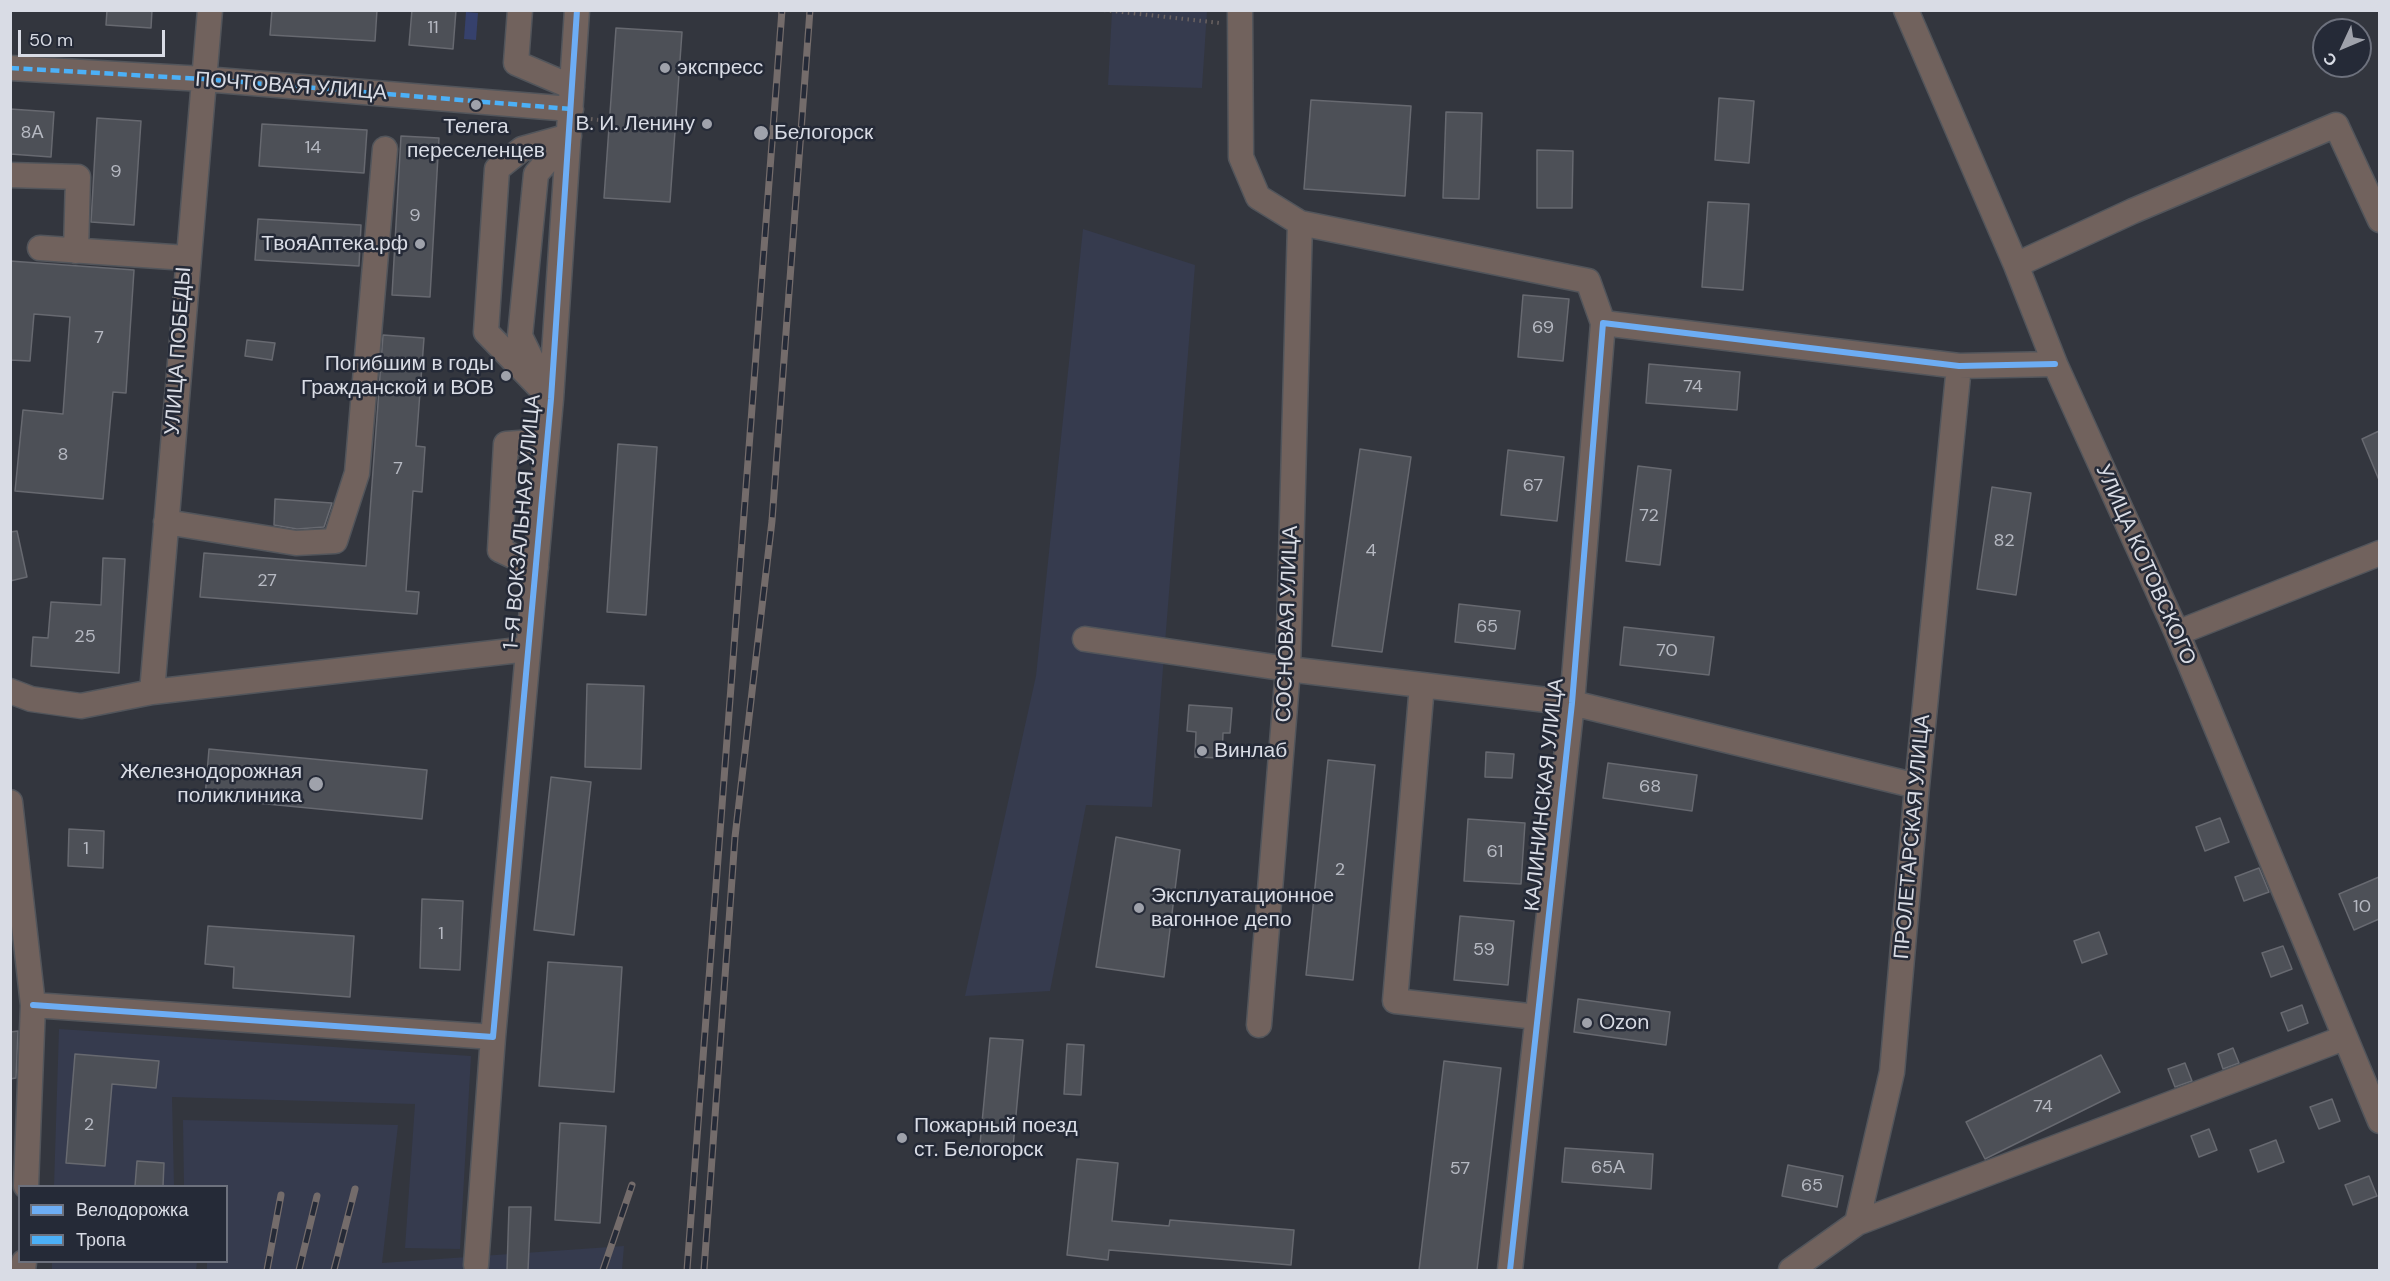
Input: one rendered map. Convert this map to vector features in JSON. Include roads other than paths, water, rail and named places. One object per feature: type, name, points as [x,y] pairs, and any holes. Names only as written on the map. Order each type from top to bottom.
[{"type":"street","name":"УЛИЦА ПОБЕДЫ","points":[[152,692],[187,258],[210,10]]},
{"type":"street","points":[[520,10],[516,63],[576,102]]},
{"type":"street","name":"1-Я ВОКЗАЛЬНАЯ УЛИЦА","points":[[476,1265],[493,1037],[551,399],[569,136],[576,102],[577,10]]},
{"type":"street","name":"УЛИЦА КОТОВСКОГО","points":[[1906,10],[2016,265],[2055,364],[2177,633],[2379,1121]]},
{"type":"street","points":[[1240,18],[1241,157],[1258,197],[1300,223],[1588,281],[1603,323],[1959,366],[2055,364]]},
{"type":"street","name":"ПОЧТОВАЯ УЛИЦА","points":[[10,68],[576,102]]},
{"type":"street","points":[[2016,265],[2133,211],[2336,125],[2379,220]]},
{"type":"street","points":[[551,399],[486,332],[497,169],[522,149],[569,136]]},
{"type":"street","points":[[551,399],[520,336],[536,174],[569,136]]},
{"type":"street","points":[[166,522],[296,543],[334,541],[357,473],[385,149]]},
{"type":"street","points":[[10,175],[78,177],[76,251]]},
{"type":"street","name":"СОСНОВАЯ УЛИЦА","points":[[1259,1025],[1288,669],[1300,223]]},
{"type":"street","points":[[40,248],[187,258]]},
{"type":"street","name":"КАЛИНИНСКАЯ УЛИЦА","points":[[1510,1270],[1572,703],[1603,323]]},
{"type":"street","name":"ПРОЛЕТАРСКАЯ УЛИЦА","points":[[1857,1223],[1892,1072],[1917,786],[1959,366]]},
{"type":"street","points":[[536,567],[500,550],[506,444],[547,441]]},
{"type":"street","points":[[2177,633],[2379,553]]},
{"type":"street","points":[[1085,639],[1288,669],[1572,703],[1917,786]]},
{"type":"street","points":[[10,691],[31,699],[81,706],[152,692],[528,648]]},
{"type":"street","points":[[1422,685],[1395,1001],[1537,1017]]},
{"type":"street","points":[[10,802],[33,1005],[26,1185]]},
{"type":"street","points":[[33,1005],[493,1037]]},
{"type":"street","points":[[1791,1270],[1857,1223],[2344,1038]]},
{"type":"railway","points":[[687,1270],[782,10]]},
{"type":"railway","points":[[704,1270],[735,837],[772,521],[810,10]]},
{"type":"railway","points":[[603,1270],[632,1185]]},
{"type":"railway","points":[[334,1270],[355,1189]]},
{"type":"railway","points":[[267,1270],[281,1195]]},
{"type":"railway","points":[[299,1270],[317,1196]]},
{"type":"place","name":"экспресс","points":[[665,68]]},
{"type":"place","name":"Телега переселенцев","points":[[476,105]]},
{"type":"place","name":"В. И. Ленину","points":[[707,124]]},
{"type":"place","name":"Белогорск","points":[[761,133]]},
{"type":"place","name":"ТвояАптека.рф","points":[[420,244]]},
{"type":"place","name":"Погибшим в годы Гражданской и ВОВ","points":[[506,376]]},
{"type":"place","name":"Винлаб","points":[[1202,751]]},
{"type":"place","name":"Железнодорожная поликлиника","points":[[316,784]]},
{"type":"place","name":"Эксплуатационное вагонное депо","points":[[1139,908]]},
{"type":"place","name":"Ozon","points":[[1587,1023]]},
{"type":"place","name":"Пожарный поезд ст. Белогорск","points":[[902,1138]]}]
